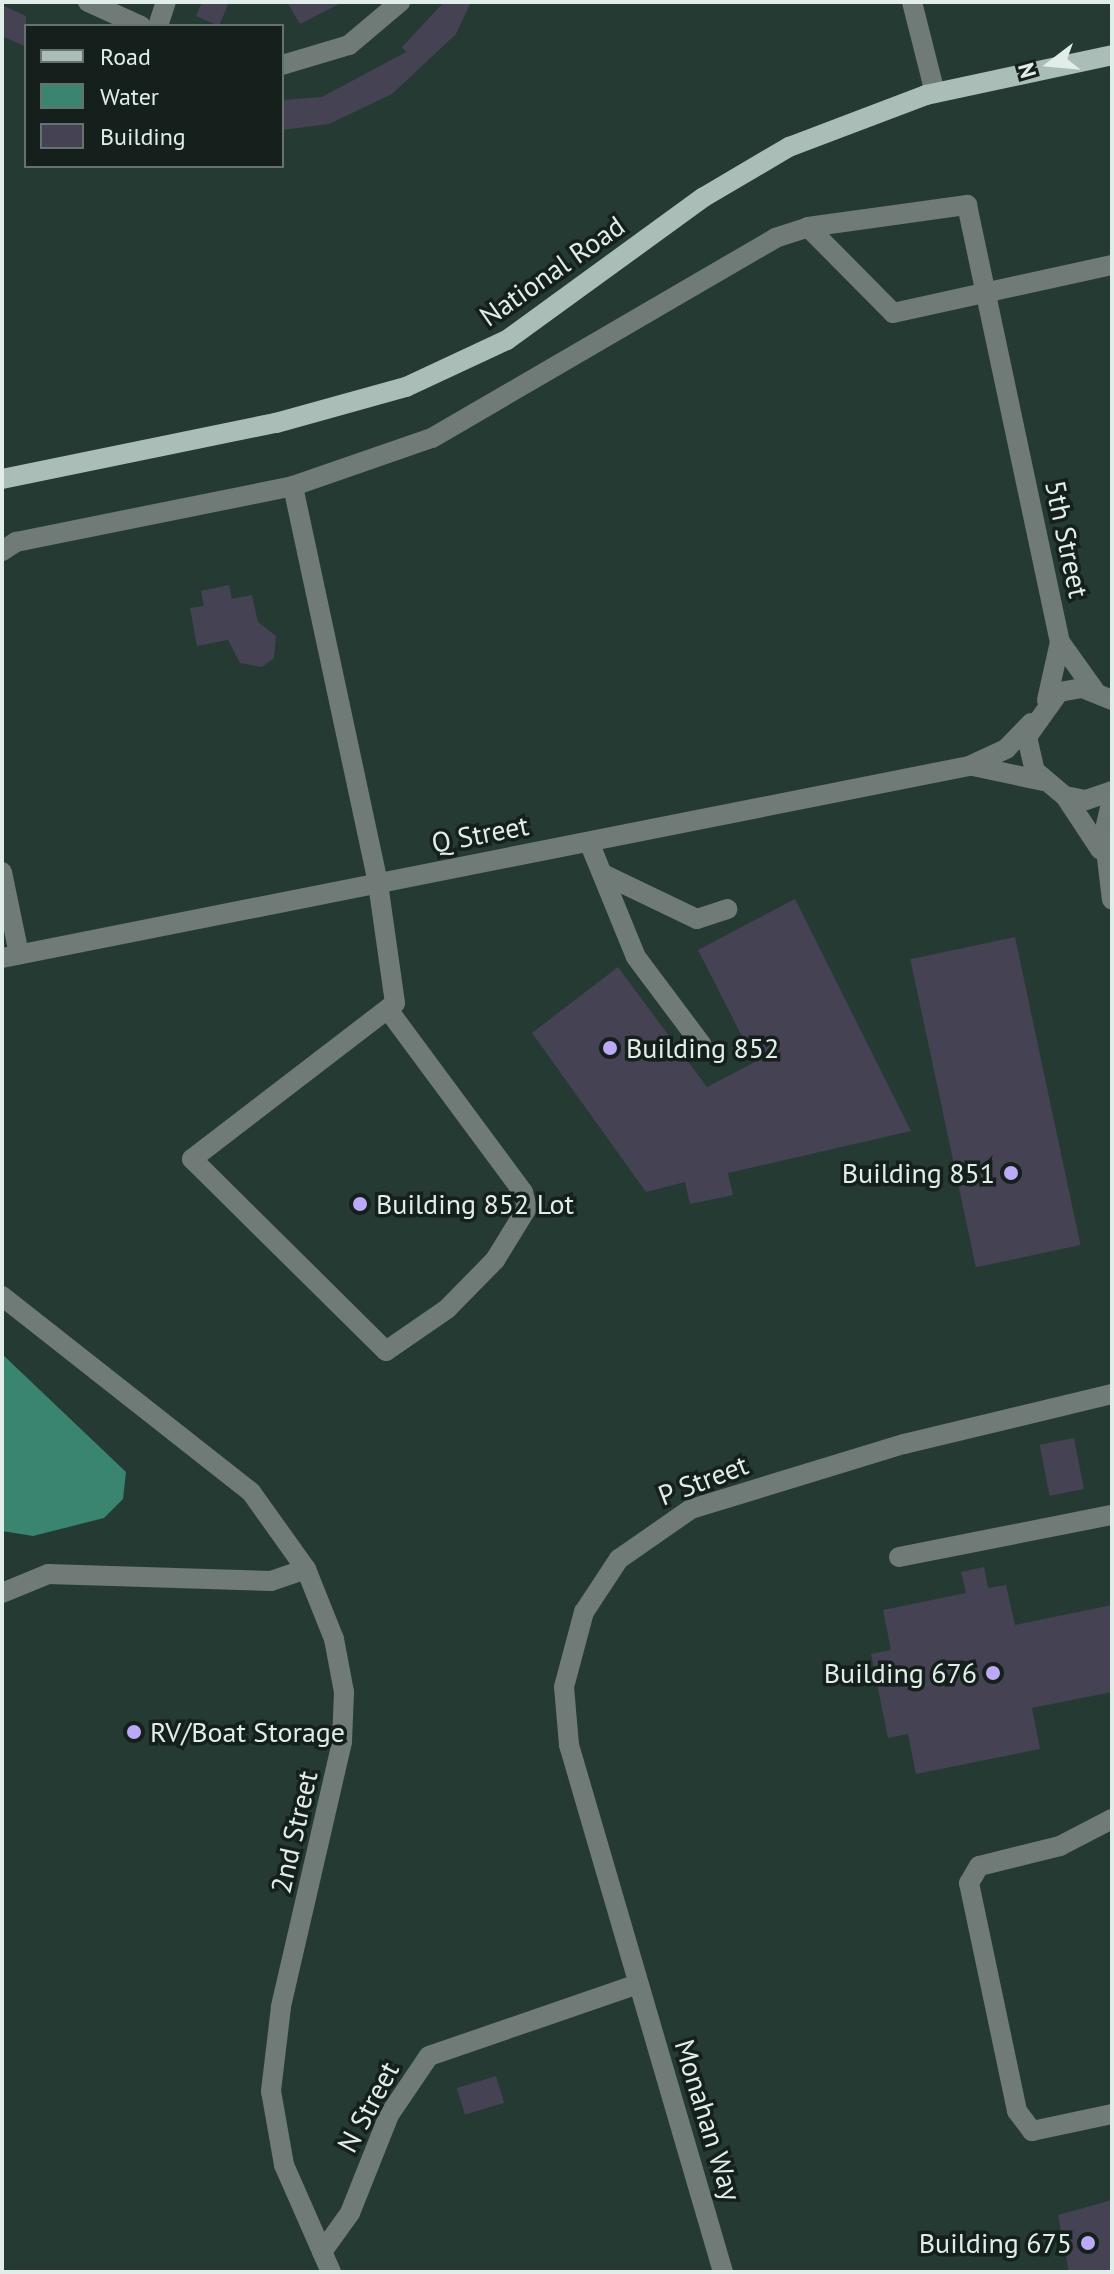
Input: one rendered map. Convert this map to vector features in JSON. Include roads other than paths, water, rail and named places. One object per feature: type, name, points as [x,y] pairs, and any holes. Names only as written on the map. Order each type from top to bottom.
[{"type":"main road","name":"National Road","points":[[2,479],[276,423],[419,382],[507,340],[729,180],[827,130],[935,93],[1112,55]]},
{"type":"street","points":[[88,2],[137,24]]},
{"type":"street","points":[[159,24],[166,2]]},
{"type":"street","points":[[284,64],[349,45],[400,2]]},
{"type":"street","points":[[912,2],[935,93]]},
{"type":"street","name":"5th Street","points":[[808,227],[967,205],[1060,642],[1047,700]]},
{"type":"street","points":[[2,551],[16,542],[293,486],[432,438],[775,238],[808,227],[893,313],[1112,265]]},
{"type":"street","points":[[293,486],[396,976],[389,1011],[192,1159],[386,1351],[447,1309],[495,1260],[527,1208],[523,1192],[389,1011]]},
{"type":"street","name":"5th Street","points":[[1060,642],[1103,695]]},
{"type":"street","points":[[1047,700],[1070,689],[1103,695]]},
{"type":"street","name":"Q Street","points":[[11,956],[969,766],[1006,749],[1031,723],[1047,700]]},
{"type":"street","points":[[1031,723],[1030,761],[1043,781],[1065,796],[1088,821],[1105,861],[1112,900]]},
{"type":"street","name":"Q Street","points":[[969,766],[1043,781]]},
{"type":"street","points":[[1065,796],[1086,800],[1112,791]]},
{"type":"street","points":[[1105,861],[1112,799]]},
{"type":"street","points":[[589,842],[636,957],[701,1044]]},
{"type":"street","points":[[2,872],[11,956]]},
{"type":"street","points":[[603,874],[697,919],[727,909]]},
{"type":"street","name":"2nd Street","points":[[2,1296],[251,1492],[306,1569],[341,1672],[342,1742],[281,2007],[271,2091],[278,2146],[331,2272]]},
{"type":"street","name":"P Street","points":[[638,1984],[564,1705],[576,1631],[612,1567],[669,1519],[715,1500],[1112,1394]]},
{"type":"street","points":[[899,1557],[1112,1515]]},
{"type":"street","points":[[2,1593],[48,1574],[271,1581],[306,1569]]},
{"type":"street","points":[[1112,1819],[1060,1846],[979,1866],[969,1883],[1017,2111],[1032,2131],[1112,2114]]},
{"type":"street","name":"N Street","points":[[322,2252],[350,2213],[389,2115],[429,2056],[638,1984]]},
{"type":"street","name":"Monahan Way","points":[[638,1984],[723,2272]]},
{"type":"water","points":[[2,1354],[126,1472],[123,1499],[104,1518],[33,1536],[2,1531]]},
{"type":"place","name":"Building 852","points":[[610,1048]]},
{"type":"place","name":"Building 851","points":[[1011,1173]]},
{"type":"place","name":"Building 852 Lot","points":[[360,1204]]},
{"type":"place","name":"Building 676","points":[[993,1673]]},
{"type":"place","name":"RV/Boat Storage","points":[[134,1732]]},
{"type":"place","name":"Building 675","points":[[1088,2243]]}]
